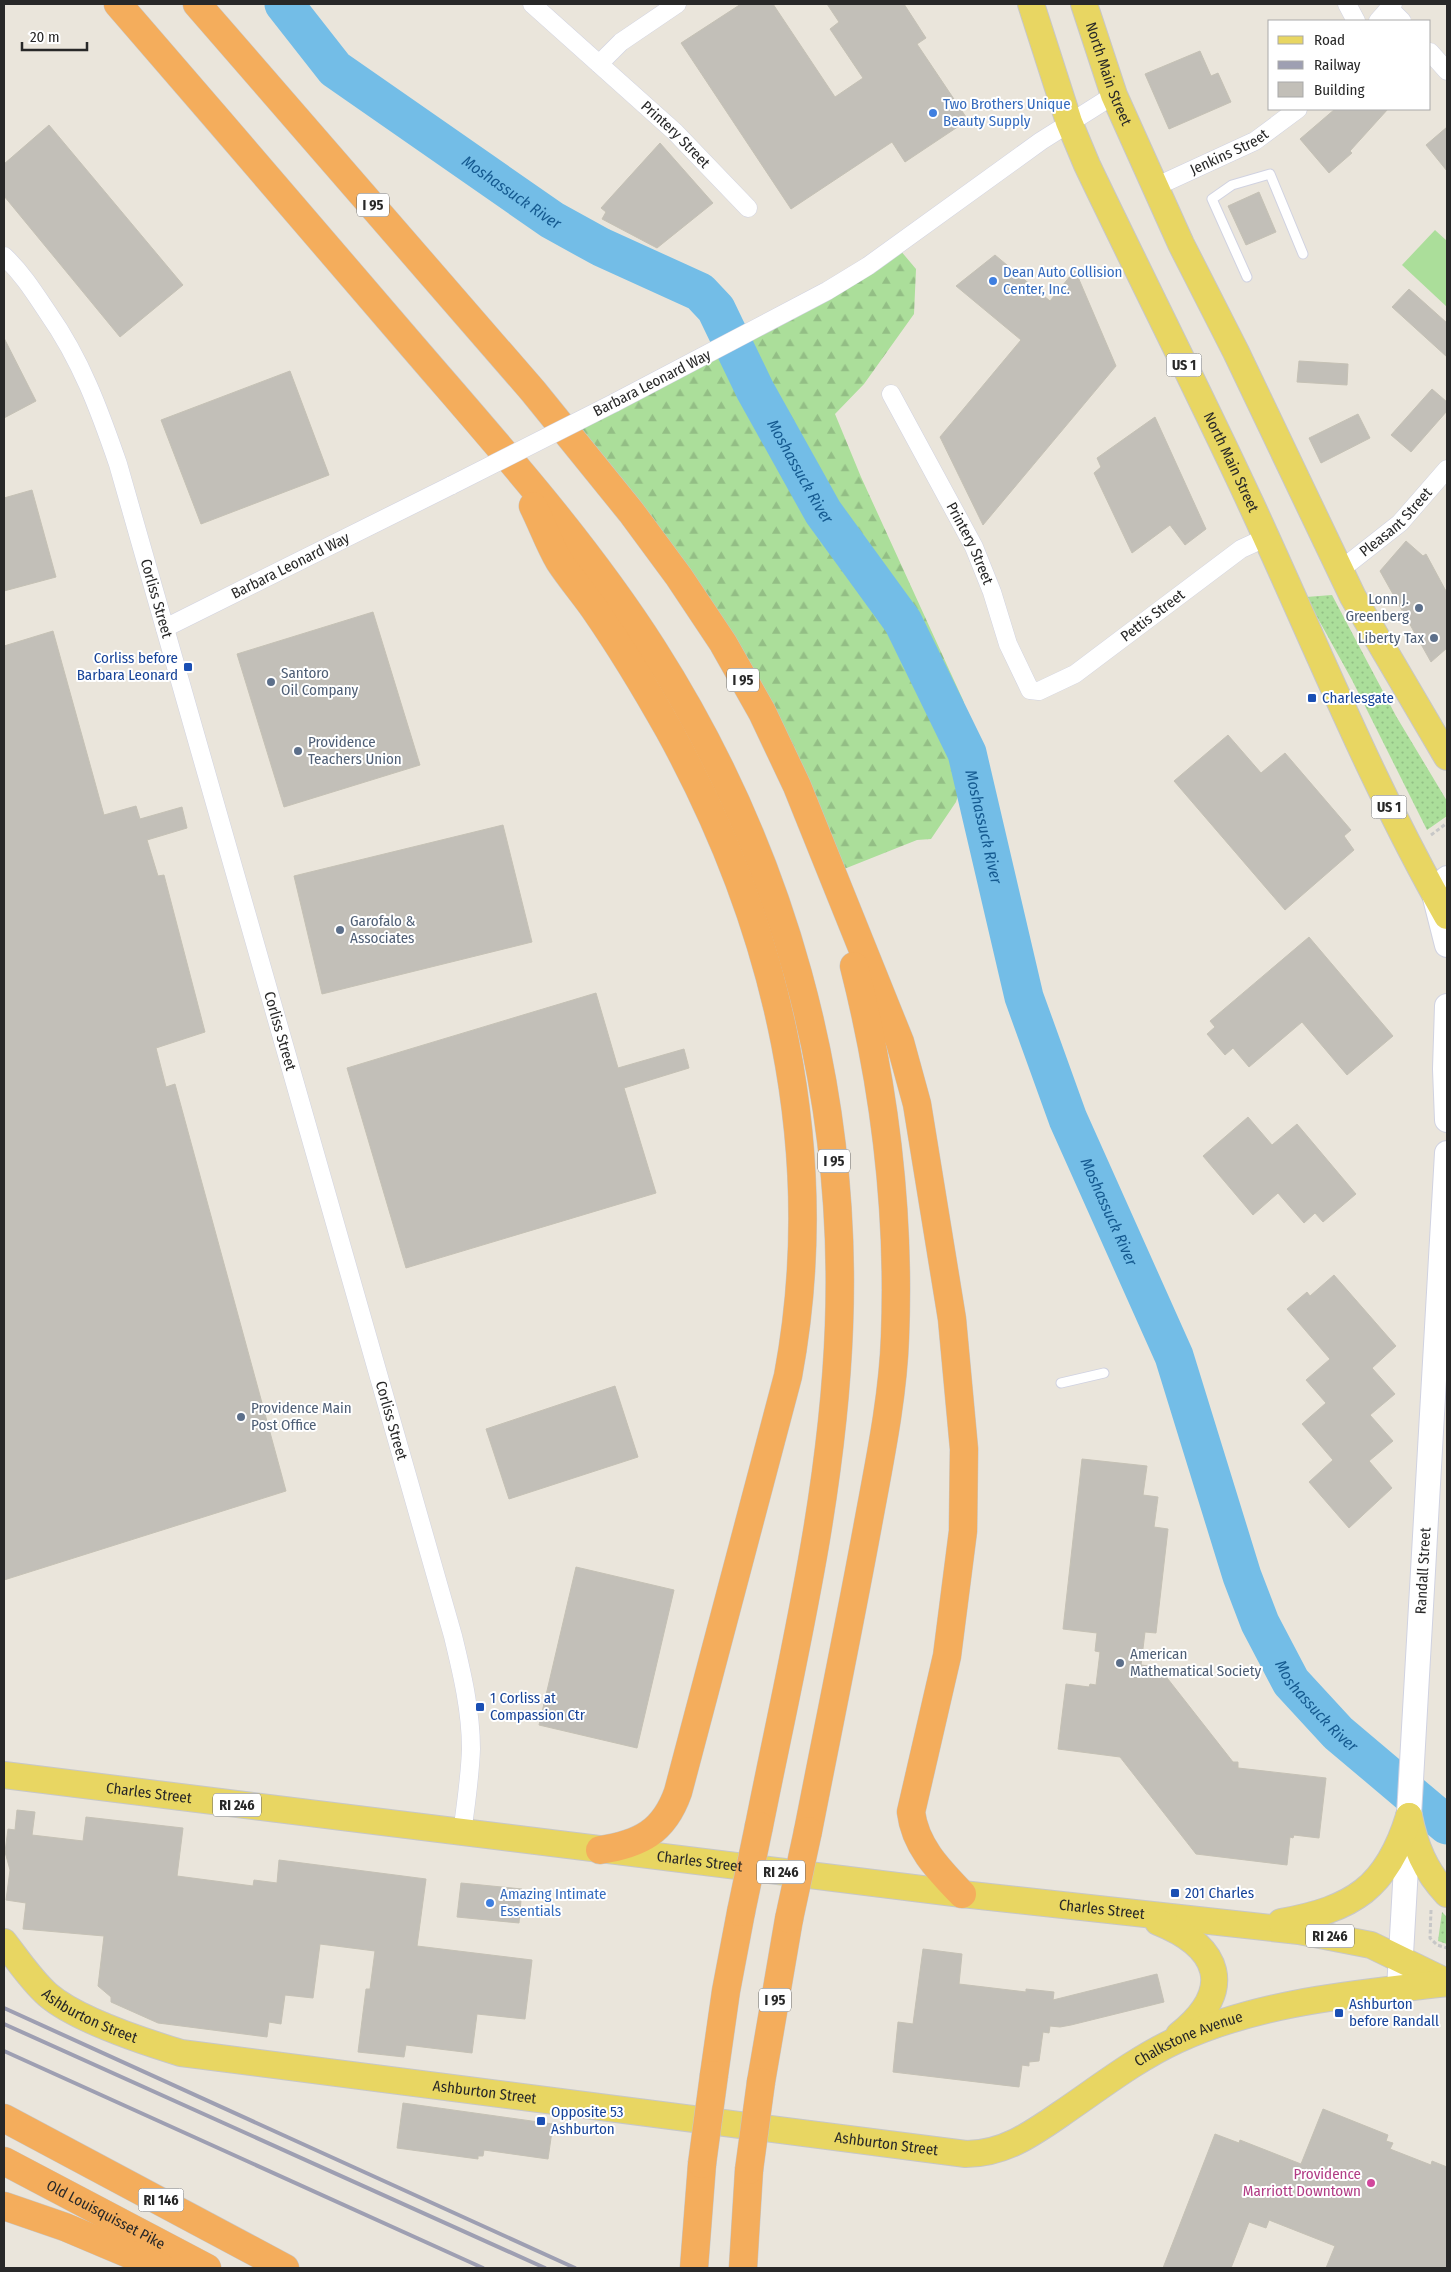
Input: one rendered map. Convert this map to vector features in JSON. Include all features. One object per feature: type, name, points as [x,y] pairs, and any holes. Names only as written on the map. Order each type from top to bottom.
[{"type":"highway","name":"I 95","points":[[118,4],[516,468],[605,580],[651,645],[692,714],[729,786],[760,856],[786,930],[808,1008],[824,1085],[834,1163],[840,1242],[840,1322],[835,1401],[812,1558],[726,1991],[702,2164],[694,2268]]},
{"type":"highway","name":"I 95","points":[[203,9],[534,391],[631,512],[679,577],[723,643],[762,712],[797,786],[828,863],[868,1021],[882,1100],[892,1178],[896,1259],[895,1339],[873,1499],[789,1919],[760,2082],[749,2170],[743,2268]]},
{"type":"highway","points":[[516,468],[559,560],[608,630],[652,700],[691,771],[722,840],[759,940],[779,1013],[794,1089],[802,1160],[802,1251],[798,1309],[790,1368],[777,1424],[678,1792],[667,1817],[653,1832],[633,1842],[600,1850]]},
{"type":"highway","points":[[828,863],[900,1042],[917,1104],[952,1319],[964,1449],[963,1531],[947,1656],[911,1812],[915,1831],[923,1847],[939,1870],[962,1894]]},
{"type":"highway","name":"RI 146","points":[[4,2118],[285,2268]]},
{"type":"highway","name":"Old Louisquisset Pike","points":[[4,2161],[207,2268]]},
{"type":"highway","points":[[4,2206],[65,2227],[162,2268]]},
{"type":"main road","name":"North Main Street","points":[[1031,4],[1069,122],[1087,165],[1265,538],[1348,722],[1406,844],[1440,884],[1447,916]]},
{"type":"main road","name":"North Main Street","points":[[1084,4],[1114,95],[1155,187],[1339,571],[1447,757]]},
{"type":"main road","points":[[1440,884],[1447,945]]},
{"type":"main road","points":[[1447,1006],[1444,1046],[1447,1120]]},
{"type":"main road","name":"Randall Street","points":[[1399,1989],[1447,1153]]},
{"type":"main road","name":"Charles Street","points":[[6,1776],[962,1894],[1318,1934],[1363,1943],[1401,1958],[1447,1982]]},
{"type":"main road","points":[[1409,1816],[1413,1835],[1439,1899]]},
{"type":"main road","points":[[1257,1926],[1320,1914],[1356,1898],[1374,1883],[1390,1862],[1403,1835],[1409,1816]]},
{"type":"main road","points":[[1137,1913],[1177,1930],[1196,1942],[1208,1956],[1213,1969],[1214,1985],[1205,2008],[1190,2025],[1161,2048]]},
{"type":"main road","name":"Ashburton Street","points":[[4,1942],[40,1987],[58,2002],[133,2037],[180,2053],[957,2154],[983,2154],[1002,2149]]},
{"type":"main road","name":"Charles Street","points":[[1399,1989],[1447,1982]]},
{"type":"main road","name":"Chalkstone Avenue","points":[[1002,2149],[1034,2132],[1161,2048],[1208,2027],[1257,2011],[1307,2001],[1399,1989]]},
{"type":"street","name":"Printery Street","points":[[532,4],[675,132],[748,208]]},
{"type":"street","points":[[599,64],[621,42],[677,4]]},
{"type":"street","points":[[1347,4],[1355,20]]},
{"type":"street","points":[[1379,20],[1391,6],[1401,20]]},
{"type":"street","points":[[1431,53],[1447,71]]},
{"type":"street","name":"Barbara Leonard Way","points":[[164,628],[614,403],[827,291],[868,266],[1069,122],[1114,95]]},
{"type":"street","name":"Jenkins Street","points":[[1155,187],[1255,141],[1297,110]]},
{"type":"street","name":"Corliss Street","points":[[4,256],[34,290],[58,324],[84,371],[118,464],[460,1664],[468,1710],[471,1748],[462,1833]]},
{"type":"street","name":"Printery Street","points":[[890,394],[974,547],[992,592],[1008,644],[1030,690],[1039,691]]},
{"type":"street","name":"Pleasant Street","points":[[1339,571],[1400,523],[1447,469]]},
{"type":"street","name":"Pettis Street","points":[[1039,691],[1075,674],[1233,555],[1265,538]]},
{"type":"lane","points":[[1247,277],[1212,199],[1232,185],[1270,174],[1303,254]]},
{"type":"lane","points":[[1061,1383],[1104,1373]]},
{"type":"path","points":[[1431,836],[1447,823]]},
{"type":"path","points":[[1439,1899],[1430,1938],[1437,1944],[1447,1948]]},
{"type":"green space","points":[[1435,230],[1447,241],[1447,307],[1402,265]]},
{"type":"green space","points":[[900,250],[916,269],[914,314],[864,384],[835,414],[861,477],[963,700],[975,741],[956,802],[931,839],[917,840],[839,871],[796,770],[572,432]]},
{"type":"green space","points":[[1332,595],[1396,716],[1447,801],[1447,816],[1427,830],[1352,680],[1306,597]]},
{"type":"green space","points":[[1442,1912],[1447,1917],[1447,1944],[1438,1941]]},
{"type":"building","points":[[741,4],[773,4],[835,97],[863,78],[830,29],[839,22],[827,4],[904,4],[926,38],[917,44],[968,120],[905,162],[892,142],[791,209],[681,43]]},
{"type":"building","points":[[1200,51],[1211,76],[1218,73],[1231,102],[1169,129],[1145,74]]},
{"type":"building","points":[[1334,110],[1387,110],[1350,151],[1352,153],[1329,173],[1300,139]]},
{"type":"building","points":[[49,125],[183,285],[120,337],[4,196],[4,164]]},
{"type":"building","points":[[1447,127],[1447,171],[1426,145]]},
{"type":"building","points":[[660,143],[713,203],[657,248],[602,219],[606,212],[601,208]]},
{"type":"building","points":[[1259,192],[1276,232],[1246,245],[1228,206]]},
{"type":"building","points":[[995,255],[1050,301],[1075,270],[1116,366],[983,525],[940,437],[1021,340],[956,286]]},
{"type":"building","points":[[1409,289],[1447,323],[1447,357],[1392,307]]},
{"type":"building","points":[[4,338],[36,401],[4,418]]},
{"type":"building","points":[[1299,361],[1348,364],[1347,385],[1297,382]]},
{"type":"building","points":[[290,371],[329,475],[201,524],[161,420]]},
{"type":"building","points":[[1432,389],[1447,402],[1447,411],[1411,452],[1391,435]]},
{"type":"building","points":[[1358,414],[1370,438],[1321,463],[1309,438]]},
{"type":"building","points":[[1155,417],[1206,529],[1185,545],[1170,525],[1132,553],[1094,473],[1101,467],[1097,458]]},
{"type":"building","points":[[32,490],[56,577],[4,591],[4,498]]},
{"type":"building","points":[[1406,541],[1423,556],[1426,554],[1447,593],[1447,648],[1431,662],[1380,571]]},
{"type":"building","points":[[373,612],[420,765],[284,807],[237,654]]},
{"type":"building","name":"Providence Main Post Office","points":[[53,631],[104,815],[136,806],[140,819],[182,807],[187,828],[147,840],[158,876],[164,875],[205,1032],[156,1048],[166,1087],[175,1084],[286,1491],[4,1580],[4,646]]},
{"type":"building","points":[[1228,735],[1261,773],[1285,753],[1351,830],[1344,836],[1354,850],[1285,910],[1174,781]]},
{"type":"building","points":[[503,825],[532,942],[322,994],[294,876]]},
{"type":"building","points":[[1309,937],[1393,1036],[1347,1075],[1302,1022],[1249,1067],[1233,1048],[1225,1055],[1207,1034],[1215,1027],[1210,1021]]},
{"type":"building","points":[[596,993],[618,1068],[684,1049],[689,1068],[624,1088],[656,1193],[406,1268],[347,1068]]},
{"type":"building","points":[[1248,1117],[1272,1145],[1297,1124],[1356,1194],[1323,1222],[1315,1213],[1304,1223],[1278,1193],[1253,1215],[1203,1156]]},
{"type":"building","points":[[1334,1275],[1396,1346],[1372,1368],[1395,1394],[1370,1415],[1393,1441],[1369,1461],[1392,1488],[1349,1528],[1309,1482],[1333,1460],[1302,1424],[1326,1403],[1306,1380],[1330,1359],[1287,1309],[1307,1292],[1310,1296]]},
{"type":"building","points":[[615,1386],[638,1457],[509,1499],[486,1429]]},
{"type":"building","name":"American Mathematical Society","points":[[1082,1459],[1147,1466],[1143,1495],[1158,1497],[1154,1527],[1168,1529],[1156,1633],[1145,1632],[1141,1665],[1164,1668],[1164,1674],[1233,1762],[1238,1762],[1238,1768],[1326,1778],[1319,1838],[1294,1835],[1293,1838],[1290,1837],[1287,1865],[1196,1854],[1120,1757],[1058,1749],[1066,1684],[1089,1687],[1090,1684],[1096,1685],[1100,1652],[1095,1651],[1097,1633],[1063,1629]]},
{"type":"building","points":[[576,1567],[674,1590],[637,1748],[539,1725]]},
{"type":"building","points":[[17,1810],[35,1812],[32,1835],[83,1841],[86,1817],[183,1828],[177,1876],[253,1886],[254,1880],[277,1883],[279,1860],[426,1879],[417,1946],[532,1960],[525,2019],[477,2014],[472,2053],[406,2045],[404,2057],[358,2052],[366,1989],[370,1989],[375,1951],[320,1944],[313,1998],[285,1995],[281,2024],[269,2022],[267,2037],[158,2023],[111,2002],[111,1997],[98,1986],[104,1936],[23,1929],[26,1903],[6,1900],[10,1870],[5,1852],[8,1829],[15,1830]]},
{"type":"building","name":"Amazing Intimate Essentials","points":[[461,1883],[522,1889],[519,1923],[457,1917]]},
{"type":"building","points":[[923,1949],[962,1954],[959,1984],[1026,1992],[1026,1989],[1054,1992],[1053,2000],[1157,1974],[1164,2002],[1071,2025],[1050,2026],[1049,2033],[1043,2032],[1039,2061],[1029,2062],[1029,2066],[1022,2065],[1019,2087],[893,2072],[898,2022],[913,2024]]},
{"type":"building","points":[[403,2103],[553,2124],[548,2159],[484,2150],[483,2156],[478,2156],[478,2159],[397,2148]]},
{"type":"building","name":"Providence Marriott Downtown","points":[[1323,2109],[1388,2135],[1386,2141],[1393,2143],[1390,2149],[1431,2165],[1432,2161],[1447,2167],[1447,2268],[1326,2268],[1335,2246],[1269,2220],[1266,2228],[1249,2222],[1231,2268],[1163,2268],[1215,2134],[1239,2143],[1240,2140],[1301,2164]]},
{"type":"waterway","name":"Moshassuck River","points":[[284,4],[335,69],[552,220],[601,247],[700,292],[716,309],[755,390],[823,512],[903,622],[967,753],[1024,997],[1068,1119],[1174,1356],[1242,1576],[1260,1623],[1291,1682],[1338,1733],[1447,1825]]},
{"type":"railway","points":[[4,2008],[575,2268]]},
{"type":"railway","points":[[4,2024],[545,2268]]},
{"type":"railway","points":[[4,2051],[483,2268]]},
{"type":"place","name":"Two Brothers Unique Beauty Supply","points":[[933,113]]},
{"type":"place","name":"Dean Auto Collision Center, Inc.","points":[[993,281]]},
{"type":"place","name":"Lonn J. Greenberg","points":[[1419,608]]},
{"type":"place","name":"Liberty Tax","points":[[1434,638]]},
{"type":"place","name":"Corliss before Barbara Leonard","points":[[188,667]]},
{"type":"place","name":"Santoro Oil Company","points":[[271,682]]},
{"type":"place","name":"Charlesgate","points":[[1312,698]]},
{"type":"place","name":"Providence Teachers Union","points":[[298,751]]},
{"type":"place","name":"Garofalo & Associates","points":[[340,930]]},
{"type":"place","name":"Providence Main Post Office","points":[[241,1417]]},
{"type":"place","name":"American Mathematical Society","points":[[1120,1663]]},
{"type":"place","name":"1 Corliss at Compassion Ctr","points":[[480,1707]]},
{"type":"place","name":"201 Charles","points":[[1175,1893]]},
{"type":"place","name":"Amazing Intimate Essentials","points":[[490,1903]]},
{"type":"place","name":"Ashburton before Randall","points":[[1339,2013]]},
{"type":"place","name":"Opposite 53 Ashburton","points":[[541,2121]]},
{"type":"place","name":"Providence Marriott Downtown","points":[[1371,2183]]}]
